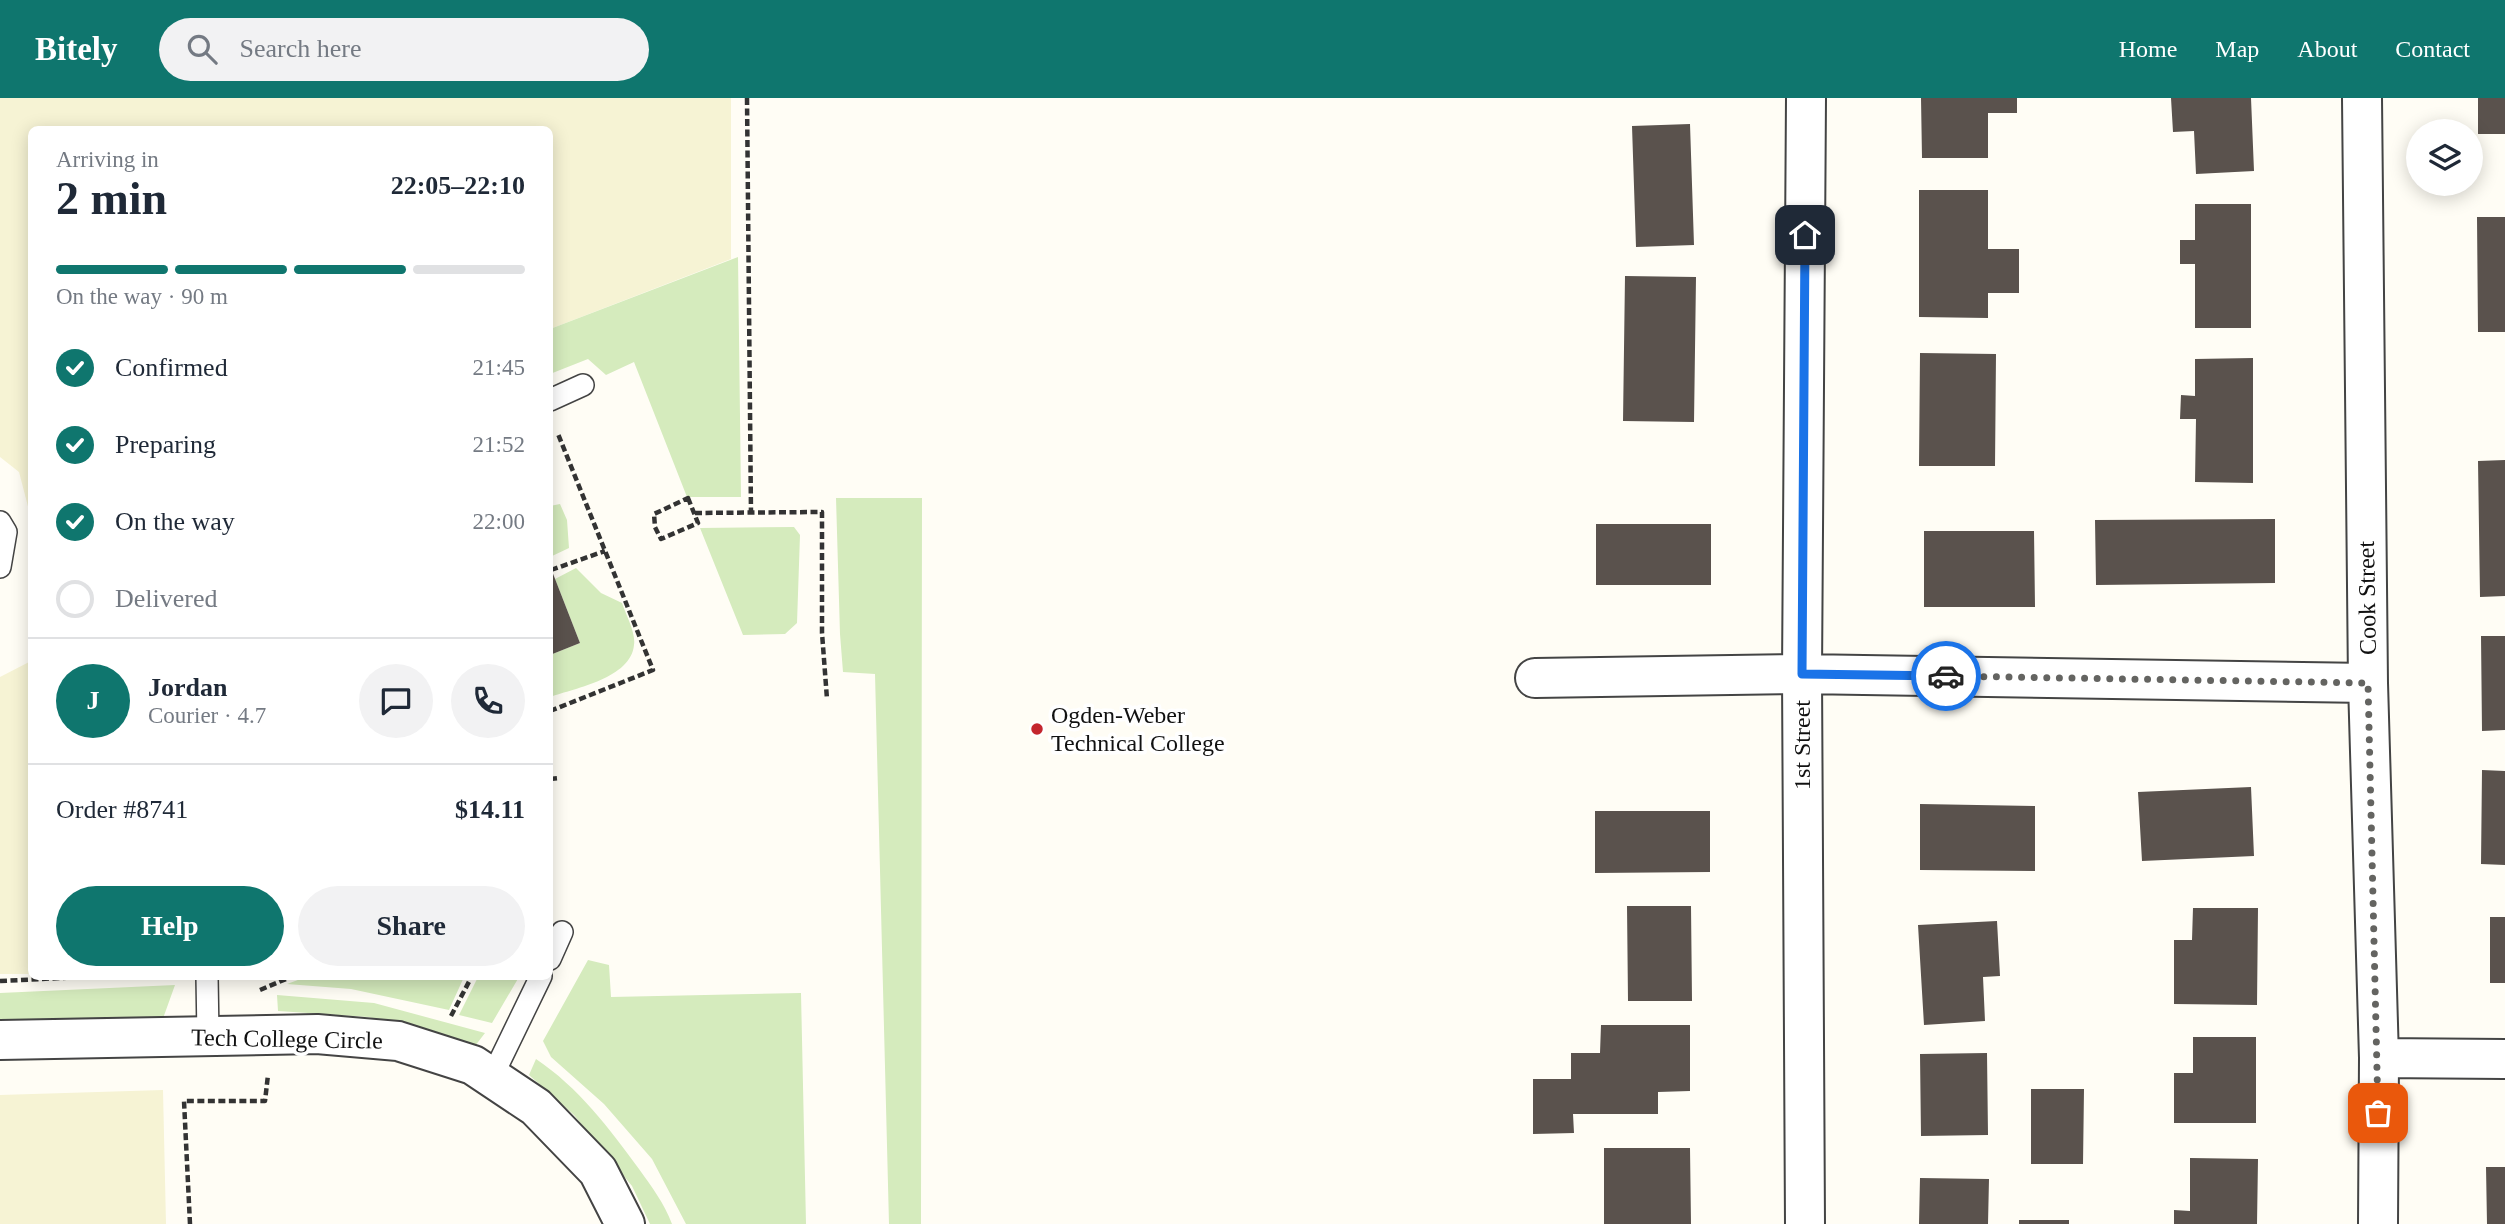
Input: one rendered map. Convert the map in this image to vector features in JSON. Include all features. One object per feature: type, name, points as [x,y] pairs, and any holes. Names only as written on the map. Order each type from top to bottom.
[{"type":"street","name":"1st Street","points":[[1805,1224],[1802,674],[1806,98]]},
{"type":"street","name":"Cook Street","points":[[2362,98],[2368,683],[2379,1058],[2378,1224]]},
{"type":"street","points":[[1535,678],[1802,674],[2368,683]]},
{"type":"street","name":"Tech College Circle","points":[[0,1040],[317,1034],[398,1041],[473,1065],[536,1107],[598,1171],[625,1224]]},
{"type":"street","points":[[2379,1058],[2505,1059]]},
{"type":"lane","points":[[553,399],[583,385]]},
{"type":"lane","points":[[0,522],[6,532],[0,567]]},
{"type":"lane","points":[[553,952],[562,932]]},
{"type":"lane","points":[[207,980],[208,1036]]},
{"type":"lane","points":[[492,1077],[539,980]]},
{"type":"path","points":[[747,98],[751,514]]},
{"type":"path","points":[[553,710],[653,670],[558,434]]},
{"type":"path","points":[[688,498],[695,513],[698,523],[661,539],[655,527],[654,514],[688,498]]},
{"type":"path","points":[[695,513],[822,512],[822,633],[827,699]]},
{"type":"path","points":[[553,569],[605,551]]},
{"type":"path","points":[[553,779],[561,778]]},
{"type":"path","points":[[0,981],[28,980]]},
{"type":"path","points":[[260,990],[284,980]]},
{"type":"path","points":[[451,1017],[470,980]]},
{"type":"path","points":[[190,1224],[184,1101],[265,1101],[268,1072]]},
{"type":"shaded area","points":[[0,98],[731,98],[731,259],[553,328],[553,126],[28,126],[28,506],[19,472],[0,457]]},
{"type":"shaded area","points":[[28,663],[28,974],[0,974],[0,677]]},
{"type":"shaded area","points":[[163,1090],[166,1224],[0,1224],[0,1095]]},
{"type":"green space","points":[[738,257],[741,497],[687,497],[634,362],[606,375],[588,359],[553,373],[553,328]]},
{"type":"green space","points":[[836,498],[922,498],[921,1224],[889,1224],[875,674],[843,672]]},
{"type":"green space","points":[[560,504],[567,520],[569,548],[553,556],[553,505]]},
{"type":"green space","points":[[794,527],[800,535],[797,623],[785,634],[743,635],[700,528]]},
{"type":"green space","points":[[576,568],[601,593],[622,603],[632,630],[634,645],[631,656],[613,674],[553,696],[553,654],[580,643],[555,579]]},
{"type":"green space","points":[[588,960],[609,965],[611,997],[801,993],[806,1224],[686,1224],[652,1159],[604,1104],[551,1057],[543,1041]]},
{"type":"green space","points":[[298,980],[463,980],[449,1010],[351,989],[287,984]]},
{"type":"green space","points":[[476,980],[517,980],[492,1023],[459,1015]]},
{"type":"green space","points":[[175,985],[161,1024],[0,1026],[0,993]]},
{"type":"green space","points":[[277,995],[374,1003],[485,1033],[475,1046],[368,1017],[278,1011]]},
{"type":"green space","points":[[536,1059],[566,1082],[605,1124],[653,1189],[672,1224],[650,1224],[632,1186],[574,1115],[529,1075]]},
{"type":"building","points":[[1921,98],[2017,98],[2017,113],[1988,113],[1988,158],[1922,158]]},
{"type":"building","points":[[2171,98],[2251,98],[2254,171],[2196,174],[2194,131],[2173,132]]},
{"type":"building","points":[[2478,98],[2505,98],[2505,134],[2483,134],[2483,119],[2478,119]]},
{"type":"building","points":[[1690,124],[1694,245],[1636,247],[1632,126]]},
{"type":"building","points":[[1919,190],[1988,190],[1988,249],[2019,249],[2019,293],[1988,293],[1988,318],[1919,317]]},
{"type":"building","points":[[2195,204],[2251,204],[2251,328],[2195,328],[2195,264],[2180,264],[2180,240],[2195,240]]},
{"type":"building","points":[[2477,217],[2505,217],[2505,332],[2478,332]]},
{"type":"building","points":[[1625,276],[1696,277],[1694,422],[1623,421]]},
{"type":"building","points":[[1920,353],[1996,354],[1995,466],[1919,466]]},
{"type":"building","points":[[2253,358],[2253,483],[2195,482],[2196,419],[2180,419],[2181,395],[2195,396],[2195,359]]},
{"type":"building","points":[[2505,460],[2505,596],[2480,597],[2478,461]]},
{"type":"building","points":[[2275,519],[2275,583],[2096,585],[2095,520]]},
{"type":"building","points":[[1596,524],[1711,524],[1711,585],[1596,585]]},
{"type":"building","points":[[1924,531],[2034,531],[2035,607],[1924,607]]},
{"type":"building","points":[[553,574],[580,643],[553,654]]},
{"type":"building","points":[[2481,636],[2505,636],[2505,730],[2482,731]]},
{"type":"building","points":[[2482,770],[2505,771],[2505,865],[2481,864]]},
{"type":"building","points":[[2251,787],[2254,856],[2142,861],[2138,792]]},
{"type":"building","points":[[1920,804],[2035,806],[2035,871],[1920,870]]},
{"type":"building","points":[[1595,811],[1710,811],[1710,872],[1595,873]]},
{"type":"building","points":[[1627,906],[1691,906],[1692,1001],[1628,1001]]},
{"type":"building","points":[[2193,908],[2258,908],[2257,1005],[2174,1004],[2174,940],[2192,940]]},
{"type":"building","points":[[2490,917],[2505,917],[2505,983],[2490,983]]},
{"type":"building","points":[[1997,921],[2000,976],[1983,977],[1985,1021],[1924,1025],[1918,925]]},
{"type":"building","points":[[1601,1025],[1690,1025],[1690,1091],[1658,1092],[1658,1114],[1573,1114],[1574,1133],[1533,1134],[1533,1079],[1571,1079],[1571,1053],[1600,1053]]},
{"type":"building","points":[[2193,1037],[2256,1037],[2256,1123],[2174,1123],[2174,1073],[2193,1073]]},
{"type":"building","points":[[1987,1053],[1988,1135],[1921,1136],[1920,1054]]},
{"type":"building","points":[[2031,1089],[2084,1089],[2083,1164],[2031,1164]]},
{"type":"building","points":[[1604,1148],[1690,1148],[1691,1224],[1604,1224]]},
{"type":"building","points":[[2190,1158],[2258,1159],[2257,1224],[2174,1224],[2174,1210],[2190,1211]]},
{"type":"building","points":[[2486,1167],[2505,1167],[2505,1224],[2487,1224]]},
{"type":"building","points":[[1920,1178],[1989,1179],[1988,1224],[1919,1224]]},
{"type":"building","points":[[2019,1220],[2069,1220],[2069,1224],[2019,1224]]},
{"type":"way so far","points":[[1946,676],[2368,683],[2379,1058],[2378,1113]]},
{"type":"place","name":"Ogden-Weber Technical College","points":[[1037,729]]},
{"type":"route","points":[[1805,235],[1802,674],[1946,676]]}]
